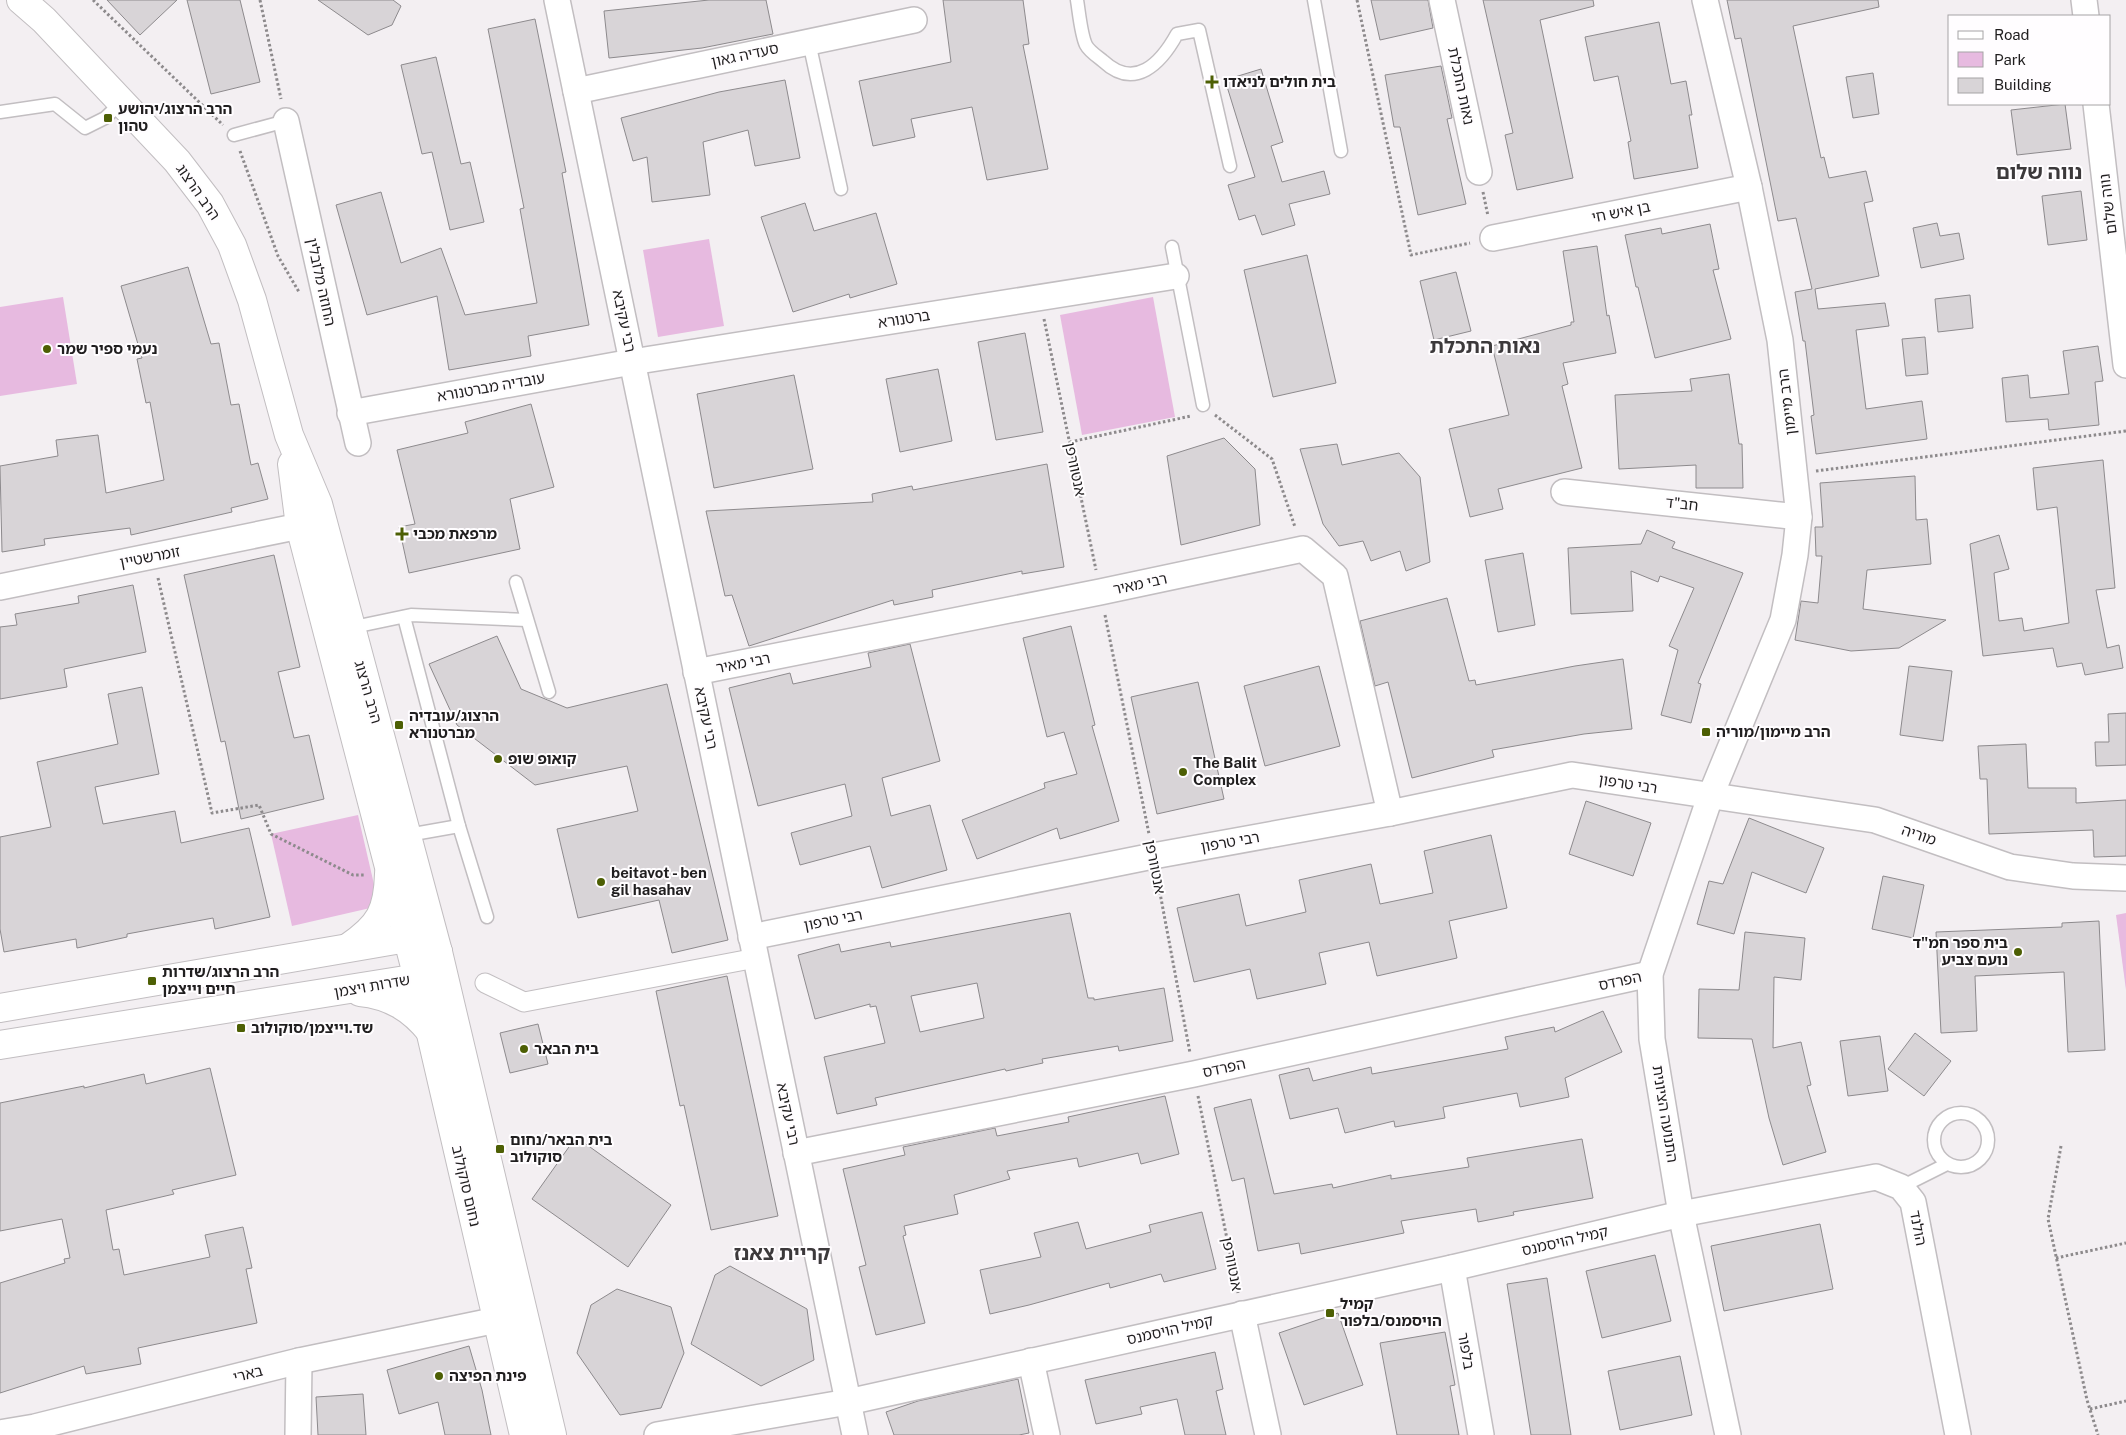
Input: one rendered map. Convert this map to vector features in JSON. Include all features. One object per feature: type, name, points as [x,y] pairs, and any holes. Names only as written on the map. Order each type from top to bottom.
[{"type":"main road","name":"הרב הרצוג","points":[[22,0],[44,20],[177,161],[210,204],[232,245],[252,300],[289,435],[318,504],[438,952]]},
{"type":"main road","name":"הרב הרצוג","points":[[289,435],[296,507],[300,526],[407,938]]},
{"type":"main road","points":[[347,948],[361,938],[380,919],[386,906],[389,874]]},
{"type":"main road","points":[[0,1008],[407,938],[438,952]]},
{"type":"main road","name":"נחום סוקולוב","points":[[407,938],[432,1033],[524,1435]]},
{"type":"main road","name":"שדרות ויצמן","points":[[0,1045],[348,991],[418,978],[438,952]]},
{"type":"main road","name":"נחום סוקולוב","points":[[438,952],[552,1435]]},
{"type":"main road","points":[[348,991],[373,994],[401,1004],[413,1012],[432,1033]]},
{"type":"street","name":"רבי עקיבא","points":[[557,0],[855,1435]]},
{"type":"street","name":"נאות התכלת","points":[[1442,0],[1479,172]]},
{"type":"street","name":"הרב מיימון","points":[[1705,0],[1749,187],[1780,340],[1796,474],[1799,517],[1795,555],[1783,620],[1710,797]]},
{"type":"street","points":[[2084,0],[2086,15]]},
{"type":"street","name":"סעדיה גאון","points":[[576,91],[914,20]]},
{"type":"street","name":"נווה שלום","points":[[2096,105],[2126,365]]},
{"type":"street","name":"החוזה מלובלין","points":[[286,121],[358,443]]},
{"type":"street","name":"בן איש חי","points":[[1493,238],[1749,187]]},
{"type":"street","name":"ברטנורא","points":[[632,362],[1176,276]]},
{"type":"street","name":"עובדיה מברטנורא","points":[[350,413],[632,362]]},
{"type":"street","name":"חב\"ד","points":[[1564,492],[1799,517]]},
{"type":"street","name":"זומרשטיין","points":[[0,587],[300,526]]},
{"type":"street","points":[[1303,548],[1335,576],[1390,814]]},
{"type":"street","name":"רבי מאיר","points":[[696,672],[1100,592],[1303,548]]},
{"type":"street","name":"רבי טרפון","points":[[753,947],[1153,856],[1390,814],[1572,775],[1710,797]]},
{"type":"street","name":"מוריה","points":[[1710,797],[1875,820],[2010,867],[2072,876],[2126,878]]},
{"type":"street","name":"התנועה הציונית","points":[[1710,797],[1650,974],[1652,1039],[1681,1214],[1728,1435]]},
{"type":"street","points":[[485,983],[524,1002],[753,947]]},
{"type":"street","name":"הפרדס","points":[[796,1153],[1194,1074],[1650,974]]},
{"type":"street","points":[[1681,1214],[1876,1177],[1907,1194]]},
{"type":"street","name":"הולנד","points":[[1907,1194],[1958,1435]]},
{"type":"street","name":"קמיל הויסמנס","points":[[657,1435],[848,1402],[1452,1268],[1681,1214]]},
{"type":"street","name":"בלפור","points":[[1452,1268],[1481,1435]]},
{"type":"street","points":[[1242,1314],[1268,1435]]},
{"type":"street","name":"בארי","points":[[0,1434],[35,1431],[299,1361],[497,1320]]},
{"type":"street","points":[[298,1435],[299,1361]]},
{"type":"street","points":[[1032,1361],[1047,1435]]},
{"type":"lane","points":[[1077,0],[1086,46],[1108,66],[1125,74],[1146,71],[1166,54],[1177,34],[1199,30],[1230,166]]},
{"type":"lane","points":[[1314,0],[1341,151]]},
{"type":"lane","points":[[809,42],[841,189]]},
{"type":"lane","points":[[0,112],[55,104],[85,128],[105,118],[122,102]]},
{"type":"lane","points":[[234,135],[286,121]]},
{"type":"lane","points":[[1172,247],[1176,276],[1207,409]]},
{"type":"lane","points":[[516,582],[549,692]]},
{"type":"lane","points":[[350,628],[411,615],[527,620]]},
{"type":"lane","points":[[404,616],[459,826],[486,917]]},
{"type":"lane","points":[[408,835],[459,826]]},
{"type":"lane","points":[[1907,1194],[1948,1164],[1962,1167],[1971,1165],[1982,1157],[1988,1139],[1981,1122],[1973,1116],[1956,1113],[1938,1124],[1934,1142],[1940,1158],[1948,1164]]},
{"type":"path","points":[[93,0],[234,135],[278,256],[303,298]]},
{"type":"path","points":[[260,0],[286,121]]},
{"type":"path","points":[[1357,0],[1411,255],[1493,238],[1479,172]]},
{"type":"path","name":"אנטוורפן","points":[[1040,298],[1153,856],[1242,1314]]},
{"type":"path","points":[[1070,442],[1207,409],[1272,459],[1303,548]]},
{"type":"path","points":[[1796,474],[2126,432]]},
{"type":"path","points":[[153,556],[212,813],[259,804],[271,834],[353,875],[389,874]]},
{"type":"path","points":[[2062,1146],[2048,1219],[2090,1409],[2098,1435]]},
{"type":"path","points":[[2056,1258],[2126,1243]]},
{"type":"path","points":[[2090,1409],[2126,1401]]},
{"type":"green space","points":[[709,239],[724,326],[658,337],[643,250]]},
{"type":"green space","points":[[63,297],[77,384],[0,396],[0,307]]},
{"type":"green space","points":[[1153,297],[1175,417],[1082,435],[1060,315]]},
{"type":"green space","points":[[358,815],[379,906],[292,926],[271,834]]},
{"type":"green space","points":[[2126,913],[2126,990],[2116,915]]},
{"type":"building","points":[[107,0],[177,0],[140,35]]},
{"type":"building","points":[[187,0],[240,0],[260,82],[211,94]]},
{"type":"building","points":[[318,0],[393,0],[401,6],[392,25],[368,35]]},
{"type":"building","points":[[709,0],[766,0],[773,34],[702,48],[609,58],[604,11]]},
{"type":"building","points":[[943,0],[1023,0],[1029,44],[1023,45],[1048,169],[987,180],[972,107],[911,119],[915,137],[873,146],[859,81],[951,62]]},
{"type":"building","points":[[1371,0],[1428,0],[1433,28],[1380,40]]},
{"type":"building","points":[[1483,0],[1593,0],[1594,6],[1540,20],[1573,178],[1517,190],[1505,135],[1513,133]]},
{"type":"building","points":[[1727,0],[1878,0],[1879,7],[1793,26],[1821,158],[1824,157],[1829,178],[1866,171],[1873,201],[1864,203],[1879,276],[1815,289],[1818,309],[1885,303],[1889,326],[1856,330],[1866,409],[1922,401],[1927,439],[1816,454],[1811,416],[1814,415],[1805,341],[1803,341],[1795,292],[1812,289],[1796,218],[1778,221],[1741,38],[1735,39]]},
{"type":"building","points":[[535,19],[566,172],[562,173],[589,325],[528,336],[531,356],[449,370],[437,296],[367,315],[336,205],[381,192],[401,263],[441,248],[465,315],[537,303],[520,209],[524,208],[488,29]]},
{"type":"building","points":[[1659,22],[1671,84],[1686,81],[1692,115],[1689,115],[1698,168],[1634,179],[1628,142],[1631,141],[1618,76],[1594,81],[1585,37]]},
{"type":"building","points":[[436,57],[461,164],[470,162],[484,222],[450,230],[432,152],[422,154],[401,65]]},
{"type":"building","points":[[1441,66],[1452,118],[1447,119],[1466,204],[1418,215],[1400,127],[1394,127],[1385,75]]},
{"type":"building","points":[[1261,69],[1283,142],[1271,146],[1282,182],[1324,171],[1330,194],[1289,204],[1295,225],[1262,235],[1255,215],[1239,220],[1228,185],[1255,177],[1225,80]]},
{"type":"building","points":[[1873,73],[1879,114],[1853,118],[1846,77]]},
{"type":"building","points":[[785,80],[800,158],[755,166],[748,130],[703,142],[710,195],[652,202],[647,157],[633,161],[621,118],[719,92]]},
{"type":"building","points":[[2065,105],[2071,149],[2017,155],[2011,110]]},
{"type":"building","points":[[2081,191],[2087,240],[2048,245],[2042,196]]},
{"type":"building","points":[[805,203],[814,231],[876,213],[897,284],[850,298],[849,294],[793,312],[761,217]]},
{"type":"building","points":[[1937,223],[1940,236],[1959,233],[1964,259],[1921,268],[1913,228]]},
{"type":"building","points":[[1710,224],[1719,269],[1713,270],[1731,339],[1655,358],[1638,287],[1636,287],[1625,235],[1661,228],[1662,234]]},
{"type":"building","points":[[1597,246],[1607,316],[1609,315],[1616,353],[1563,363],[1568,384],[1562,386],[1582,468],[1498,489],[1503,509],[1470,517],[1449,429],[1509,415],[1492,346],[1571,325],[1571,322],[1574,322],[1563,251]]},
{"type":"building","points":[[1307,255],[1336,383],[1273,397],[1244,270]]},
{"type":"building","points":[[188,267],[211,344],[219,343],[231,405],[239,404],[251,465],[258,463],[268,499],[231,508],[232,512],[131,535],[130,528],[44,539],[45,545],[2,552],[0,466],[58,456],[56,440],[98,435],[106,493],[164,480],[150,402],[146,403],[137,359],[142,358],[121,286]]},
{"type":"building","points":[[1456,272],[1471,331],[1434,340],[1420,281]]},
{"type":"building","points":[[1970,295],[1973,328],[1938,332],[1935,299]]},
{"type":"building","points":[[1025,333],[1043,432],[996,440],[978,342]]},
{"type":"building","points":[[1925,337],[1928,374],[1906,376],[1902,339]]},
{"type":"building","points":[[2098,346],[2103,381],[2095,382],[2099,425],[2049,430],[2048,419],[2006,422],[2002,378],[2028,375],[2030,398],[2069,394],[2063,351]]},
{"type":"building","points":[[938,369],[952,441],[900,452],[886,379]]},
{"type":"building","points":[[1729,374],[1739,444],[1742,444],[1743,488],[1696,488],[1696,465],[1619,469],[1615,395],[1692,391],[1690,379]]},
{"type":"building","points":[[794,375],[813,469],[714,488],[697,394]]},
{"type":"building","points":[[531,404],[554,487],[510,499],[520,549],[409,573],[399,527],[415,524],[397,450],[468,433],[465,422]]},
{"type":"building","points":[[1224,438],[1255,469],[1260,525],[1181,545],[1167,456]]},
{"type":"building","points":[[1337,444],[1342,465],[1399,453],[1420,477],[1430,562],[1406,571],[1400,551],[1371,561],[1363,541],[1339,546],[1323,524],[1300,449]]},
{"type":"building","points":[[2103,460],[2115,588],[2096,590],[2107,648],[2119,645],[2123,668],[2085,675],[2082,663],[2057,667],[2053,648],[1983,656],[1970,544],[1999,535],[2009,569],[1994,573],[1999,621],[2022,618],[2024,631],[2069,623],[2057,507],[2037,510],[2033,468]]},
{"type":"building","points":[[1047,464],[1064,567],[1022,574],[1022,571],[932,590],[933,597],[894,605],[893,600],[749,646],[732,595],[725,596],[706,511],[873,502],[872,494],[912,486],[913,490]]},
{"type":"building","points":[[1915,476],[1916,520],[1927,519],[1931,564],[1867,570],[1863,609],[1946,620],[1899,648],[1851,651],[1795,640],[1801,601],[1818,603],[1822,556],[1816,556],[1815,527],[1823,527],[1820,483]]},
{"type":"building","points":[[1647,530],[1675,542],[1672,548],[1743,573],[1698,683],[1701,684],[1691,723],[1661,715],[1678,650],[1669,646],[1694,588],[1660,576],[1658,582],[1631,571],[1633,611],[1571,614],[1568,548],[1641,544]]},
{"type":"building","points":[[1523,553],[1535,625],[1498,632],[1485,560]]},
{"type":"building","points":[[274,555],[300,667],[278,672],[294,738],[309,735],[324,799],[241,819],[225,741],[221,742],[184,575]]},
{"type":"building","points":[[133,585],[146,652],[64,669],[67,687],[0,699],[0,627],[17,625],[15,614],[79,603],[78,596]]},
{"type":"building","points":[[1447,598],[1469,681],[1475,680],[1476,685],[1623,659],[1632,729],[1584,734],[1492,750],[1494,757],[1412,778],[1388,682],[1375,686],[1360,621]]},
{"type":"building","points":[[1071,626],[1095,725],[1092,726],[1119,821],[1060,839],[1057,828],[977,859],[962,820],[1045,788],[1044,783],[1077,774],[1064,732],[1047,737],[1023,638]]},
{"type":"building","points":[[497,636],[521,689],[567,708],[667,684],[728,940],[672,953],[659,900],[578,918],[557,829],[638,811],[627,766],[535,785],[457,725],[429,664]]},
{"type":"building","points":[[910,644],[940,761],[882,778],[891,816],[930,805],[947,870],[882,888],[870,846],[800,865],[791,833],[852,816],[845,784],[758,806],[729,688],[790,673],[793,684],[871,667],[868,653]]},
{"type":"building","points":[[1319,666],[1340,746],[1265,766],[1244,686]]},
{"type":"building","points":[[1909,666],[1952,671],[1943,741],[1900,735]]},
{"type":"building","points":[[1198,682],[1224,799],[1157,814],[1131,697]]},
{"type":"building","points":[[142,687],[159,774],[95,787],[103,824],[175,811],[181,843],[249,828],[270,917],[215,929],[213,918],[127,934],[127,937],[77,948],[76,939],[4,952],[0,929],[0,837],[51,827],[37,762],[118,744],[108,694]]},
{"type":"building","points":[[2126,713],[2126,765],[2096,766],[2095,742],[2109,742],[2108,714]]},
{"type":"building","points":[[2026,744],[2028,788],[2076,788],[2076,803],[2126,800],[2126,856],[2094,857],[2093,830],[1989,834],[1987,779],[1980,779],[1978,746]]},
{"type":"building","points":[[1586,801],[1651,823],[1633,876],[1569,854]]},
{"type":"building","points":[[1749,818],[1824,848],[1806,893],[1752,872],[1734,934],[1697,924],[1709,881],[1723,884]]},
{"type":"building","points":[[1491,835],[1507,908],[1449,921],[1457,958],[1377,976],[1369,942],[1319,953],[1326,984],[1257,999],[1250,969],[1194,982],[1177,908],[1239,894],[1246,926],[1306,912],[1299,880],[1371,864],[1380,904],[1433,893],[1424,851]]},
{"type":"building","points":[[1883,876],[1924,885],[1913,938],[1872,929]]},
{"type":"building","points":[[1070,913],[1088,998],[1094,998],[1094,1000],[1164,988],[1173,1041],[1119,1051],[1118,1046],[1042,1059],[1043,1063],[1006,1071],[1005,1069],[875,1098],[877,1105],[837,1114],[824,1057],[885,1043],[876,1006],[870,1007],[870,1004],[815,1019],[798,955],[839,944],[841,952],[890,942],[891,947]],"holes":[[[977,983],[984,1018],[920,1032],[911,996]]]},
{"type":"building","points":[[2099,921],[2105,1050],[2068,1052],[2064,972],[1975,976],[1977,1031],[1941,1033],[1936,932],[2062,927],[2062,923]]},
{"type":"building","points":[[1745,932],[1805,938],[1801,980],[1774,977],[1773,1048],[1801,1042],[1811,1085],[1807,1086],[1826,1152],[1783,1165],[1769,1118],[1752,1039],[1698,1038],[1699,989],[1739,990]]},
{"type":"building","points":[[727,976],[778,1216],[711,1230],[684,1105],[680,1106],[656,991]]},
{"type":"building","points":[[1603,1011],[1622,1052],[1565,1078],[1569,1097],[1520,1107],[1517,1093],[1443,1107],[1445,1118],[1395,1127],[1394,1121],[1345,1133],[1338,1108],[1290,1119],[1279,1075],[1309,1068],[1313,1081],[1371,1067],[1372,1074],[1508,1049],[1505,1037],[1554,1027],[1555,1032]]},
{"type":"building","name":"בית הבאר","points":[[538,1024],[548,1064],[510,1073],[500,1033]]},
{"type":"building","points":[[1915,1033],[1951,1061],[1924,1096],[1888,1069]]},
{"type":"building","points":[[1880,1036],[1888,1091],[1848,1096],[1840,1041]]},
{"type":"building","points":[[210,1068],[236,1175],[172,1190],[174,1194],[106,1210],[113,1250],[119,1249],[124,1275],[210,1257],[205,1235],[243,1227],[252,1268],[246,1269],[257,1323],[138,1348],[141,1364],[86,1374],[84,1366],[0,1393],[0,1283],[65,1263],[64,1259],[70,1258],[62,1219],[0,1231],[0,1103],[84,1086],[84,1088],[144,1074],[146,1084]]},
{"type":"building","points":[[1165,1096],[1179,1154],[1141,1164],[1138,1153],[1079,1167],[1077,1158],[1007,1171],[1010,1179],[954,1195],[958,1214],[904,1226],[906,1235],[903,1236],[925,1323],[876,1335],[859,1267],[866,1265],[843,1169],[905,1155],[903,1147],[995,1128],[997,1136],[1069,1122],[1068,1117]]},
{"type":"building","points":[[1251,1099],[1274,1194],[1332,1184],[1333,1188],[1391,1175],[1391,1179],[1469,1167],[1467,1158],[1582,1139],[1593,1198],[1513,1212],[1514,1215],[1478,1222],[1476,1209],[1401,1221],[1404,1233],[1301,1254],[1299,1243],[1258,1251],[1244,1178],[1232,1181],[1214,1108]]},
{"type":"building","points":[[576,1137],[671,1205],[628,1267],[532,1199]]},
{"type":"building","points":[[1202,1212],[1216,1269],[1164,1282],[1161,1274],[1110,1288],[1109,1283],[990,1314],[980,1270],[1041,1257],[1034,1233],[1078,1222],[1086,1249],[1151,1232],[1149,1225]]},
{"type":"building","points":[[1820,1224],[1833,1289],[1724,1311],[1711,1246]]},
{"type":"building","points":[[1655,1255],[1671,1321],[1602,1338],[1586,1271]]},
{"type":"building","points":[[730,1266],[807,1309],[814,1360],[761,1386],[691,1344],[715,1275]]},
{"type":"building","points":[[1547,1278],[1571,1435],[1531,1435],[1507,1284]]},
{"type":"building","points":[[617,1289],[671,1307],[684,1353],[661,1408],[620,1415],[577,1353],[591,1305]]},
{"type":"building","points":[[1338,1313],[1363,1385],[1304,1405],[1279,1333]]},
{"type":"building","points":[[1445,1332],[1455,1385],[1450,1386],[1459,1435],[1397,1435],[1380,1343]]},
{"type":"building","points":[[469,1346],[482,1390],[491,1435],[445,1435],[438,1402],[399,1414],[387,1370]]},
{"type":"building","points":[[1215,1352],[1223,1389],[1216,1391],[1226,1435],[1185,1435],[1177,1399],[1140,1407],[1142,1414],[1096,1424],[1085,1380]]},
{"type":"building","points":[[1680,1356],[1692,1415],[1620,1430],[1608,1371]]},
{"type":"building","points":[[1018,1379],[1029,1433],[1019,1435],[894,1435],[886,1412],[918,1401]]},
{"type":"building","points":[[363,1394],[366,1435],[318,1435],[316,1397]]},
{"type":"place","name":"בית חולים לניאדו","points":[[1212,82]]},
{"type":"place","name":"הרב הרצוג/יהושע טהון","points":[[108,118]]},
{"type":"place","name":"נעמי ספיר שמר","points":[[47,349]]},
{"type":"place","name":"מרפאת מכבי","points":[[402,534]]},
{"type":"place","name":"הרצוג/עובדיה מברטנורא","points":[[399,725]]},
{"type":"place","name":"הרב מיימון/מוריה","points":[[1706,732]]},
{"type":"place","name":"קואופ שופ","points":[[498,759]]},
{"type":"place","name":"The Balit Complex","points":[[1183,772]]},
{"type":"place","name":"beitavot - ben gil hasahav","points":[[601,882]]},
{"type":"place","name":"בית ספר חמ\"ד נועם צביע","points":[[2018,952]]},
{"type":"place","name":"הרב הרצוג/שדרות חיים וייצמן","points":[[152,981]]},
{"type":"place","name":"שד.וייצמן/סוקולוב","points":[[241,1028]]},
{"type":"place","name":"בית הבאר","points":[[524,1049]]},
{"type":"place","name":"בית הבאר/נחום סוקולוב","points":[[500,1149]]},
{"type":"place","name":"קמיל הויסמנס/בלפור","points":[[1330,1313]]},
{"type":"place","name":"פינת הפיצה","points":[[439,1376]]},
{"type":"district","name":"נווה שלום","points":[[2039,172]]},
{"type":"district","name":"נאות התכלת","points":[[1485,346]]},
{"type":"district","name":"קריית צאנז","points":[[782,1253]]}]
